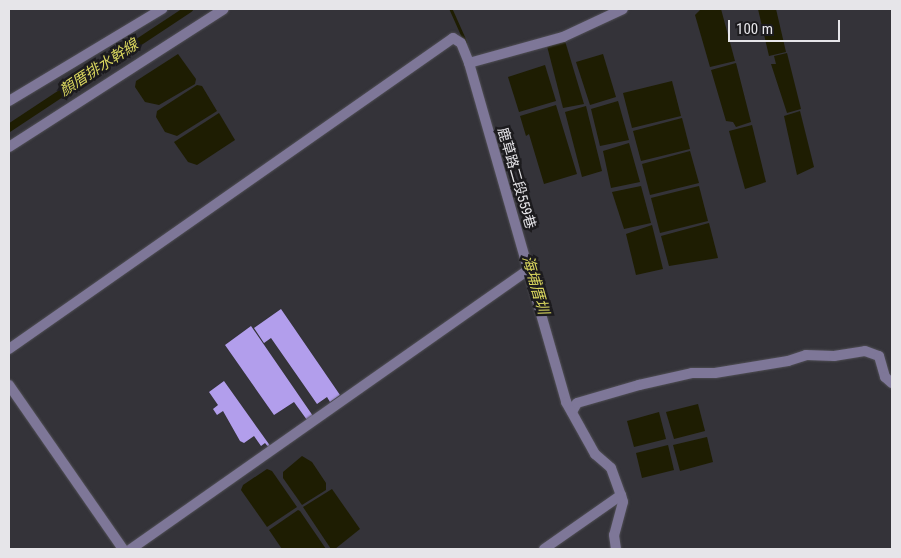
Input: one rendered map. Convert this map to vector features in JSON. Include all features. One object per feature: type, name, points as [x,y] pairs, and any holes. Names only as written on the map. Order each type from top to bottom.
[{"type":"street","points":[[9,101],[162,9]]},
{"type":"street","points":[[9,147],[224,9]]},
{"type":"street","points":[[469,63],[563,37],[624,9]]},
{"type":"street","name":"鹿草路二段559巷","points":[[9,349],[453,38],[461,43],[469,63],[566,402],[594,454],[611,468],[621,495],[623,502],[614,535],[616,549]]},
{"type":"street","points":[[131,549],[529,269]]},
{"type":"street","points":[[572,412],[577,403],[639,385],[692,373],[715,373],[788,361],[806,355],[834,356],[865,351],[879,356],[885,377],[892,383]]},
{"type":"street","points":[[9,385],[123,549]]},
{"type":"street","points":[[544,549],[621,495]]},
{"type":"shaded area","points":[[701,9],[721,9],[735,61],[710,67],[695,15]]},
{"type":"shaded area","points":[[758,9],[776,9],[786,52],[769,56]]},
{"type":"shaded area","points":[[565,41],[584,104],[563,108],[547,46]]},
{"type":"shaded area","points":[[787,53],[801,109],[787,113],[771,64],[776,64],[774,56]]},
{"type":"shaded area","points":[[178,54],[196,79],[195,84],[159,105],[145,102],[135,87],[136,81]]},
{"type":"shaded area","points":[[603,54],[616,97],[590,105],[576,62]]},
{"type":"shaded area","points":[[736,63],[751,122],[736,127],[733,122],[726,121],[711,70]]},
{"type":"shaded area","points":[[545,65],[556,101],[519,112],[508,77]]},
{"type":"shaded area","points":[[672,81],[681,116],[632,128],[623,93]]},
{"type":"shaded area","points":[[197,85],[202,86],[217,111],[177,136],[165,132],[156,117],[157,111]]},
{"type":"shaded area","points":[[618,101],[629,140],[600,146],[591,109]]},
{"type":"shaded area","points":[[556,105],[577,174],[544,184],[529,134],[526,136],[520,116]]},
{"type":"shaded area","points":[[586,106],[602,171],[582,177],[565,112]]},
{"type":"shaded area","points":[[800,111],[814,167],[797,175],[784,116]]},
{"type":"shaded area","points":[[219,113],[235,140],[197,165],[188,162],[174,142]]},
{"type":"shaded area","points":[[682,118],[690,149],[641,161],[633,131]]},
{"type":"shaded area","points":[[752,125],[766,182],[745,189],[729,131]]},
{"type":"shaded area","points":[[629,143],[640,182],[611,188],[603,151]]},
{"type":"shaded area","points":[[690,151],[699,183],[650,195],[642,164]]},
{"type":"shaded area","points":[[641,186],[651,223],[624,229],[612,192]]},
{"type":"shaded area","points":[[699,186],[708,221],[660,233],[651,198]]},
{"type":"shaded area","points":[[709,223],[718,258],[669,266],[661,236]]},
{"type":"shaded area","points":[[652,225],[663,269],[636,275],[626,234]]},
{"type":"shaded area","points":[[698,404],[705,431],[674,439],[666,412]]},
{"type":"shaded area","points":[[659,412],[666,439],[634,447],[627,421]]},
{"type":"shaded area","points":[[707,437],[713,462],[680,471],[673,445]]},
{"type":"shaded area","points":[[668,445],[674,470],[642,478],[636,453]]},
{"type":"shaded area","points":[[302,456],[312,462],[326,483],[326,490],[302,505],[283,478],[283,472]]},
{"type":"shaded area","points":[[267,469],[272,471],[297,507],[267,527],[241,490],[243,485]]},
{"type":"shaded area","points":[[332,489],[360,529],[335,549],[331,549],[303,507]]},
{"type":"shaded area","points":[[298,510],[326,549],[282,549],[269,530]]},
{"type":"building","points":[[281,309],[340,395],[330,402],[327,397],[317,404],[271,338],[264,343],[254,328]]},
{"type":"building","points":[[251,326],[313,416],[307,420],[294,402],[274,415],[225,345]]},
{"type":"building","points":[[224,381],[271,447],[269,448],[265,443],[261,446],[254,436],[244,443],[240,441],[223,411],[217,415],[213,409],[218,405],[209,392]]},
{"type":"waterway","name":"顏厝排水幹線","points":[[9,128],[189,9]]},
{"type":"waterway","name":"海埔厝圳","points":[[451,9],[466,42]]}]
